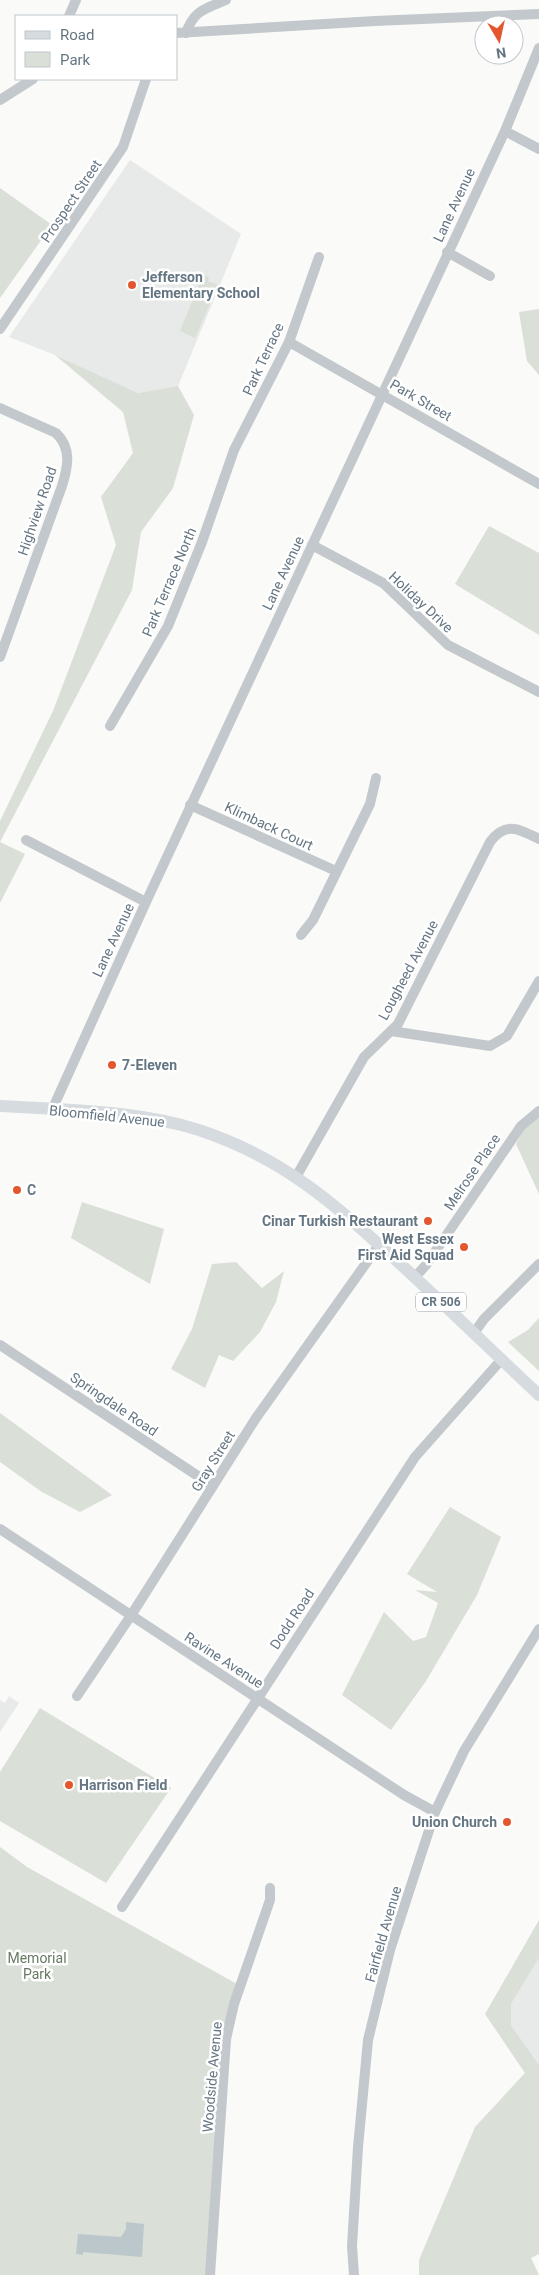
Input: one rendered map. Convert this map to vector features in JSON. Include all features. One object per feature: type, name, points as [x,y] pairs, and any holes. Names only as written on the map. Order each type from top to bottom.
[{"type":"main road","name":"Bloomfield Avenue","points":[[0,1106],[134,1116],[184,1126],[247,1149],[296,1176],[342,1212],[415,1277],[539,1395]]},
{"type":"street","points":[[69,15],[76,0]]},
{"type":"street","points":[[181,33],[190,20],[200,11],[226,0]]},
{"type":"street","points":[[181,33],[375,21],[539,14]]},
{"type":"street","name":"Lane Avenue","points":[[52,1110],[190,806],[505,130],[539,48]]},
{"type":"street","points":[[0,100],[32,80]]},
{"type":"street","name":"Prospect Street","points":[[0,329],[123,148],[146,80]]},
{"type":"street","points":[[505,130],[539,149]]},
{"type":"street","points":[[447,252],[490,276]]},
{"type":"street","name":"Park Terrace","points":[[227,469],[234,450],[289,342],[319,257]]},
{"type":"street","name":"Park Street","points":[[289,342],[539,484]]},
{"type":"street","name":"Highview Road","points":[[0,408],[56,433],[63,440],[67,448],[68,462],[62,486],[0,657]]},
{"type":"street","name":"Park Terrace North","points":[[110,726],[168,626],[202,542],[227,469]]},
{"type":"street","name":"Holiday Drive","points":[[312,545],[383,583],[448,645],[539,692]]},
{"type":"street","points":[[301,935],[313,920],[370,804],[376,778]]},
{"type":"street","name":"Klimback Court","points":[[190,806],[336,871]]},
{"type":"street","name":"Lougheed Avenue","points":[[296,1176],[364,1057],[391,1031],[405,1012],[490,842],[502,830],[518,829],[539,839]]},
{"type":"street","points":[[26,840],[146,902]]},
{"type":"street","points":[[391,1031],[490,1046],[507,1036],[539,981]]},
{"type":"street","name":"Melrose Place","points":[[415,1277],[426,1265],[521,1126],[539,1111]]},
{"type":"street","name":"Gray Street","points":[[77,1696],[132,1614],[256,1418],[379,1245]]},
{"type":"street","points":[[474,1333],[484,1319],[539,1264]]},
{"type":"street","name":"Springdale Road","points":[[0,1345],[213,1486]]},
{"type":"street","name":"Dodd Road","points":[[122,1907],[256,1698],[416,1456],[502,1359]]},
{"type":"street","name":"Ravine Avenue","points":[[0,1529],[132,1614],[396,1790],[436,1812]]},
{"type":"street","name":"Fairfield Avenue","points":[[354,2275],[352,2246],[358,2147],[368,2040],[390,1950],[436,1812],[464,1751],[539,1629]]},
{"type":"street","name":"Woodside Avenue","points":[[210,2275],[226,2039],[234,2004],[270,1900],[270,1888]]},
{"type":"shaded area","name":"Jefferson Elementary School","points":[[130,160],[241,234],[178,386],[138,393],[55,355],[9,337]]},
{"type":"shaded area","points":[[9,1696],[19,1703],[0,1732],[0,1700],[5,1703]]},
{"type":"shaded area","points":[[539,1958],[539,2065],[511,2025],[511,2004]]},
{"type":"shaded area","points":[[126,2222],[144,2224],[142,2257],[83,2252],[83,2255],[76,2254],[78,2234],[121,2237],[126,2229]]},
{"type":"green space","points":[[0,188],[52,225],[0,298]]},
{"type":"green space","points":[[203,275],[209,277],[208,281],[218,285],[195,338],[180,331]]},
{"type":"green space","points":[[539,309],[539,375],[527,361],[519,312]]},
{"type":"green space","points":[[55,355],[138,393],[178,386],[194,415],[173,488],[141,532],[132,590],[0,842],[0,821],[53,711],[116,545],[101,497],[133,453],[123,412]]},
{"type":"green space","points":[[489,526],[539,553],[539,635],[455,584]]},
{"type":"green space","points":[[0,842],[25,854],[0,903]]},
{"type":"green space","points":[[539,1111],[539,1194],[516,1144],[530,1118]]},
{"type":"green space","points":[[82,1202],[164,1229],[150,1284],[71,1238]]},
{"type":"green space","points":[[236,1262],[262,1288],[284,1271],[276,1302],[260,1332],[233,1361],[219,1355],[205,1388],[171,1369],[192,1329],[212,1264]]},
{"type":"green space","points":[[539,1318],[539,1371],[508,1342],[528,1330]]},
{"type":"green space","points":[[0,1413],[112,1495],[80,1512],[42,1492],[0,1462]]},
{"type":"green space","points":[[450,1507],[501,1537],[477,1595],[426,1681],[391,1730],[342,1695],[384,1612],[413,1641],[426,1637],[438,1603],[415,1590],[437,1592],[407,1574]]},
{"type":"green space","name":"Harrison Field","points":[[40,1708],[171,1788],[106,1883],[0,1821],[0,1772]]},
{"type":"green space","name":"Memorial Park","points":[[0,1847],[27,1867],[237,1984],[206,2275],[0,2275]]},
{"type":"green space","points":[[539,1920],[539,1958],[511,2004],[511,2025],[539,2065],[539,2254],[531,2258],[539,2275],[419,2275],[419,2260],[475,2127],[525,2073],[485,2014]]},
{"type":"place","name":"Jefferson Elementary School","points":[[132,285]]},
{"type":"place","name":"7-Eleven","points":[[112,1065]]},
{"type":"place","name":"C","points":[[17,1190]]},
{"type":"place","name":"Cinar Turkish Restaurant","points":[[428,1221]]},
{"type":"place","name":"West Essex First Aid Squad","points":[[464,1247]]},
{"type":"place","name":"Harrison Field","points":[[69,1785]]},
{"type":"place","name":"Union Church","points":[[507,1822]]}]
